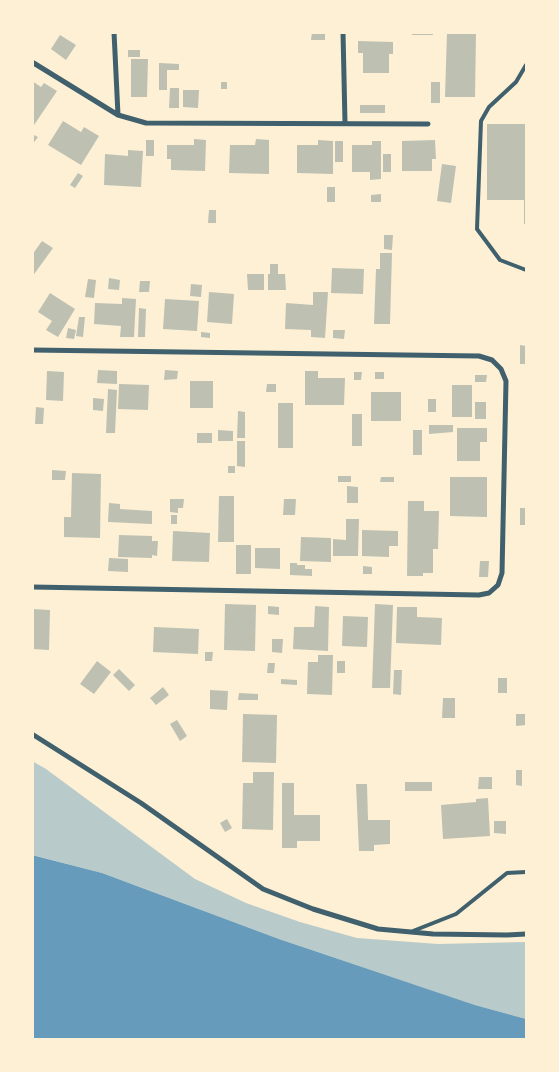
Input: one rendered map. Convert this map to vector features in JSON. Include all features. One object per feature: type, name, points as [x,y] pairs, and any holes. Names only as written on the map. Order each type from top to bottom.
[{"type":"street","points":[[114,32],[118,116]]},
{"type":"street","points":[[343,32],[345,122]]},
{"type":"street","points":[[32,62],[118,116],[146,123],[345,122],[428,124]]},
{"type":"street","points":[[32,350],[479,356],[492,360],[501,369],[506,381],[502,573],[498,585],[489,593],[479,596],[32,587]]},
{"type":"street","points":[[32,734],[141,803],[263,888],[313,909],[378,929],[498,935],[526,934]]},
{"type":"lane","points":[[526,65],[516,82],[489,107],[481,121],[477,229],[500,260],[526,270]]},
{"type":"lane","points":[[411,932],[456,914],[508,873],[526,872]]},
{"type":"shaded area","points":[[32,761],[46,769],[195,879],[246,903],[300,922],[357,938],[438,944],[526,942],[526,1019],[475,1005],[279,939],[102,873],[33,855]]},
{"type":"water","points":[[32,855],[102,873],[279,939],[475,1005],[526,1019],[526,1039],[33,1039]]},
{"type":"building","points":[[312,32],[325,32],[325,40],[311,40]]},
{"type":"building","points":[[412,32],[433,32],[433,35],[412,35]]},
{"type":"building","points":[[447,32],[476,32],[475,97],[445,97]]},
{"type":"building","points":[[60,35],[76,45],[66,60],[51,49]]},
{"type":"building","points":[[358,41],[393,42],[393,54],[389,54],[389,73],[363,73],[363,53],[358,53]]},
{"type":"building","points":[[128,50],[140,50],[140,57],[128,57]]},
{"type":"building","points":[[131,59],[148,59],[147,97],[131,97]]},
{"type":"building","points":[[159,63],[179,64],[179,70],[167,70],[167,90],[159,90]]},
{"type":"building","points":[[32,81],[41,87],[44,83],[57,91],[32,128]]},
{"type":"building","points":[[221,82],[227,82],[227,89],[221,89]]},
{"type":"building","points":[[431,82],[440,82],[440,103],[431,103]]},
{"type":"building","points":[[170,88],[179,88],[179,108],[169,108]]},
{"type":"building","points":[[183,90],[199,90],[198,108],[183,107]]},
{"type":"building","points":[[360,105],[385,105],[385,113],[360,113]]},
{"type":"building","points":[[63,121],[81,132],[84,127],[99,136],[81,165],[48,145]]},
{"type":"building","points":[[487,124],[526,124],[526,224],[524,224],[524,200],[487,200]]},
{"type":"building","points":[[32,134],[38,137],[32,145]]},
{"type":"building","points":[[194,139],[206,140],[205,171],[171,170],[171,159],[167,159],[167,145],[194,145]]},
{"type":"building","points":[[256,139],[269,140],[269,174],[229,173],[230,145],[255,145]]},
{"type":"building","points":[[146,140],[154,140],[154,156],[146,156]]},
{"type":"building","points":[[318,140],[333,141],[333,174],[297,173],[297,145],[318,145]]},
{"type":"building","points":[[435,140],[436,159],[432,159],[432,171],[402,171],[402,141]]},
{"type":"building","points":[[335,141],[343,141],[343,162],[335,162]]},
{"type":"building","points":[[372,141],[381,141],[381,179],[370,180],[370,172],[352,172],[352,145],[372,145]]},
{"type":"building","points":[[128,150],[143,151],[141,187],[104,185],[105,154],[128,156]]},
{"type":"building","points":[[383,154],[391,154],[391,172],[383,172]]},
{"type":"building","points":[[442,164],[456,166],[451,203],[437,201]]},
{"type":"building","points":[[78,173],[83,176],[75,188],[70,185]]},
{"type":"building","points":[[327,187],[335,187],[335,202],[327,202]]},
{"type":"building","points":[[381,194],[381,202],[371,202],[371,195]]},
{"type":"building","points":[[209,210],[216,210],[216,223],[208,223]]},
{"type":"building","points":[[384,235],[393,235],[392,250],[384,249]]},
{"type":"building","points":[[42,241],[53,248],[32,277],[32,255]]},
{"type":"building","points":[[380,253],[392,253],[390,324],[374,324],[376,269],[380,269]]},
{"type":"building","points":[[270,264],[278,264],[278,274],[285,274],[286,290],[268,290]]},
{"type":"building","points":[[332,268],[364,269],[363,294],[331,293]]},
{"type":"building","points":[[247,274],[264,274],[264,290],[248,290]]},
{"type":"building","points":[[109,278],[120,280],[119,290],[108,289]]},
{"type":"building","points":[[88,279],[96,280],[94,298],[85,297]]},
{"type":"building","points":[[140,281],[150,281],[149,292],[139,292]]},
{"type":"building","points":[[191,284],[202,285],[201,297],[190,296]]},
{"type":"building","points":[[209,292],[234,294],[232,324],[207,322]]},
{"type":"building","points":[[313,292],[328,292],[325,338],[311,337],[311,330],[285,329],[286,303],[313,305]]},
{"type":"building","points":[[50,293],[75,309],[58,337],[46,330],[52,321],[38,312]]},
{"type":"building","points":[[122,298],[136,299],[134,337],[120,337],[121,326],[94,324],[95,303],[122,304]]},
{"type":"building","points":[[165,299],[199,301],[197,331],[163,329]]},
{"type":"building","points":[[139,308],[146,309],[145,337],[138,337]]},
{"type":"building","points":[[79,317],[85,317],[83,337],[76,336]]},
{"type":"building","points":[[68,328],[76,330],[74,339],[66,338]]},
{"type":"building","points":[[333,330],[345,330],[344,339],[333,338]]},
{"type":"building","points":[[201,332],[210,333],[210,338],[201,337]]},
{"type":"building","points":[[520,345],[526,346],[526,364],[520,364]]},
{"type":"building","points":[[98,370],[117,371],[117,384],[97,383]]},
{"type":"building","points":[[165,370],[178,371],[177,379],[164,380]]},
{"type":"building","points":[[47,371],[64,372],[63,401],[46,400]]},
{"type":"building","points":[[305,371],[318,371],[318,378],[345,378],[344,405],[305,405]]},
{"type":"building","points":[[354,372],[362,372],[361,380],[354,380]]},
{"type":"building","points":[[375,372],[384,372],[384,379],[375,379]]},
{"type":"building","points":[[475,375],[487,375],[486,382],[475,382]]},
{"type":"building","points":[[190,381],[213,381],[213,408],[190,408]]},
{"type":"building","points":[[119,384],[149,385],[148,410],[118,409]]},
{"type":"building","points":[[267,384],[276,384],[276,392],[266,392]]},
{"type":"building","points":[[452,385],[472,385],[472,417],[452,417]]},
{"type":"building","points":[[108,389],[117,390],[115,433],[106,433]]},
{"type":"building","points":[[371,392],[401,392],[401,421],[371,421]]},
{"type":"building","points":[[93,398],[104,399],[103,411],[93,410]]},
{"type":"building","points":[[428,399],[436,399],[436,412],[428,412]]},
{"type":"building","points":[[475,402],[486,402],[486,419],[475,419]]},
{"type":"building","points":[[278,403],[293,403],[293,448],[278,448]]},
{"type":"building","points":[[36,407],[44,408],[43,424],[35,424]]},
{"type":"building","points":[[238,411],[245,412],[245,438],[237,438]]},
{"type":"building","points":[[352,414],[362,414],[362,446],[352,446]]},
{"type":"building","points":[[429,425],[453,425],[453,432],[429,434]]},
{"type":"building","points":[[457,428],[487,428],[487,442],[480,442],[480,461],[457,461]]},
{"type":"building","points":[[218,430],[233,431],[233,441],[218,441]]},
{"type":"building","points":[[413,430],[422,430],[422,455],[413,455]]},
{"type":"building","points":[[197,433],[212,433],[212,443],[197,443]]},
{"type":"building","points":[[237,441],[245,441],[245,467],[237,466]]},
{"type":"building","points":[[228,466],[235,466],[235,473],[228,473]]},
{"type":"building","points":[[52,470],[66,471],[65,480],[52,480]]},
{"type":"building","points":[[72,473],[101,474],[100,538],[64,537],[64,517],[71,517]]},
{"type":"building","points":[[338,476],[351,476],[351,482],[338,482]]},
{"type":"building","points":[[381,477],[394,477],[394,482],[380,482]]},
{"type":"building","points":[[450,477],[487,477],[487,517],[450,516]]},
{"type":"building","points":[[347,486],[358,487],[358,503],[347,503]]},
{"type":"building","points":[[219,496],[234,496],[234,542],[218,542]]},
{"type":"building","points":[[170,499],[184,499],[183,508],[178,508],[178,513],[170,512]]},
{"type":"building","points":[[284,499],[296,499],[295,515],[283,515]]},
{"type":"building","points":[[408,501],[424,501],[424,511],[439,511],[438,549],[433,549],[433,573],[423,573],[423,576],[407,576]]},
{"type":"building","points":[[109,503],[120,504],[120,509],[152,511],[152,524],[108,522]]},
{"type":"building","points":[[520,508],[526,508],[526,525],[520,525]]},
{"type":"building","points":[[171,515],[177,515],[177,524],[171,524]]},
{"type":"building","points":[[346,519],[359,519],[358,556],[333,556],[333,539],[346,540]]},
{"type":"building","points":[[362,530],[398,531],[398,546],[389,546],[389,557],[362,556]]},
{"type":"building","points":[[173,531],[210,533],[209,562],[172,561]]},
{"type":"building","points":[[119,535],[152,536],[152,541],[158,541],[157,556],[152,555],[152,558],[118,557]]},
{"type":"building","points":[[301,537],[331,538],[331,562],[300,561]]},
{"type":"building","points":[[236,545],[251,545],[251,574],[236,574]]},
{"type":"building","points":[[255,548],[280,548],[280,569],[255,568]]},
{"type":"building","points":[[109,558],[128,559],[128,572],[108,571]]},
{"type":"building","points":[[480,561],[489,561],[488,577],[479,577]]},
{"type":"building","points":[[290,563],[305,565],[305,569],[312,569],[312,576],[290,575]]},
{"type":"building","points":[[363,566],[372,567],[372,574],[363,574]]},
{"type":"building","points":[[225,604],[256,605],[255,651],[224,650]]},
{"type":"building","points":[[375,604],[393,605],[390,688],[372,688]]},
{"type":"building","points":[[268,606],[279,607],[279,615],[268,614]]},
{"type":"building","points":[[315,606],[329,607],[328,651],[293,649],[294,627],[314,627]]},
{"type":"building","points":[[397,607],[417,607],[417,617],[442,618],[441,645],[396,643]]},
{"type":"building","points":[[32,609],[50,610],[49,650],[32,649]]},
{"type":"building","points":[[343,616],[368,617],[367,647],[342,646]]},
{"type":"building","points":[[154,627],[199,629],[198,654],[153,652]]},
{"type":"building","points":[[272,639],[283,639],[282,653],[272,652]]},
{"type":"building","points":[[205,652],[213,652],[212,661],[205,661]]},
{"type":"building","points":[[318,655],[333,655],[332,695],[307,694],[308,662],[318,662]]},
{"type":"building","points":[[97,661],[111,672],[94,694],[80,684]]},
{"type":"building","points":[[337,661],[345,661],[345,673],[337,673]]},
{"type":"building","points":[[268,663],[275,663],[274,673],[267,673]]},
{"type":"building","points":[[119,669],[135,685],[129,691],[113,675]]},
{"type":"building","points":[[394,670],[402,670],[401,695],[393,694]]},
{"type":"building","points":[[498,678],[507,678],[507,693],[498,693]]},
{"type":"building","points":[[281,679],[297,680],[297,685],[281,684]]},
{"type":"building","points":[[163,687],[169,695],[156,705],[150,698]]},
{"type":"building","points":[[210,690],[228,691],[227,710],[210,709]]},
{"type":"building","points":[[239,693],[258,694],[258,700],[238,700]]},
{"type":"building","points":[[443,698],[455,698],[455,718],[442,718]]},
{"type":"building","points":[[243,714],[277,715],[276,763],[242,762]]},
{"type":"building","points":[[516,714],[526,714],[526,725],[516,726]]},
{"type":"building","points":[[177,720],[187,736],[180,741],[170,724]]},
{"type":"building","points":[[516,770],[522,770],[522,786],[516,785]]},
{"type":"building","points":[[253,772],[274,772],[273,830],[242,829],[243,783],[253,783]]},
{"type":"building","points":[[479,777],[492,777],[492,789],[478,789]]},
{"type":"building","points":[[405,782],[432,782],[432,791],[405,791]]},
{"type":"building","points":[[282,783],[294,783],[294,815],[320,815],[320,841],[297,841],[297,848],[282,848]]},
{"type":"building","points":[[356,784],[367,784],[368,820],[390,820],[390,844],[374,845],[374,851],[359,851]]},
{"type":"building","points":[[488,798],[490,836],[443,839],[441,805],[476,802],[476,799]]},
{"type":"building","points":[[227,819],[232,828],[225,832],[220,823]]},
{"type":"building","points":[[494,821],[506,821],[506,834],[494,833]]}]
